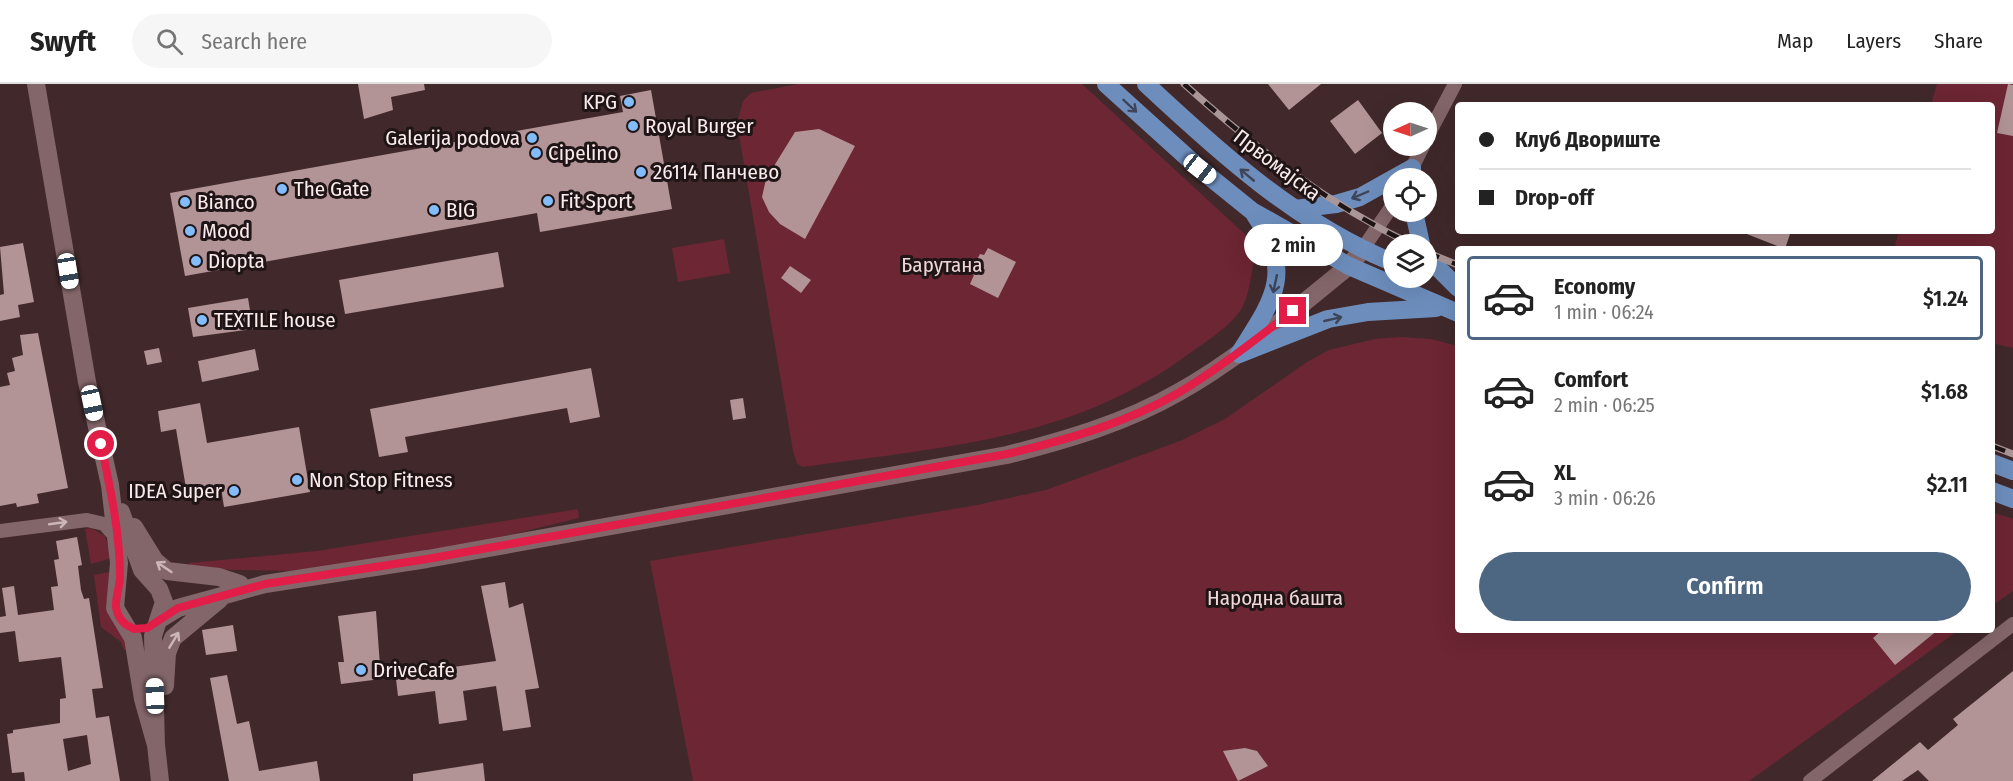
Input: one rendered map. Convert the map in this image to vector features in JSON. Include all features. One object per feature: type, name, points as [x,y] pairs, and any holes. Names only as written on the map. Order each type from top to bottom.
[{"type":"main road","points":[[1106,84],[1200,169],[1252,211],[1349,266],[1450,310]]},
{"type":"main road","name":"Првомајска","points":[[1146,84],[1262,187],[1362,250],[1383,259]]},
{"type":"main road","points":[[1295,209],[1336,204],[1383,187]]},
{"type":"main road","points":[[1239,354],[1265,313],[1275,288],[1278,268],[1268,234],[1252,211]]},
{"type":"main road","points":[[1437,267],[1455,286]]},
{"type":"main road","points":[[1437,281],[1455,288]]},
{"type":"main road","points":[[1239,354],[1328,319],[1395,309],[1450,310]]},
{"type":"main road","points":[[1995,464],[2013,471]]},
{"type":"main road","points":[[1995,492],[2013,499]]},
{"type":"street","points":[[36,84],[87,382],[110,485],[120,574],[115,608],[125,624],[135,649],[143,699],[156,744]]},
{"type":"street","points":[[1437,118],[1455,84]]},
{"type":"street","points":[[125,624],[141,629],[178,608],[265,584],[438,557],[1007,454],[1094,431],[1179,392],[1239,354],[1349,266],[1383,218]]},
{"type":"street","points":[[110,485],[142,570],[164,602],[153,644],[156,744],[160,781]]},
{"type":"street","points":[[121,512],[155,561],[167,571],[219,577],[240,584]]},
{"type":"street","points":[[0,531],[87,520],[104,524],[116,537]]},
{"type":"street","points":[[118,593],[132,581],[173,587],[265,584]]},
{"type":"street","points":[[156,716],[165,686],[167,653],[173,638],[222,597]]},
{"type":"street","points":[[1810,781],[2013,624]]},
{"type":"green space","name":"Барутана","points":[[798,84],[1082,84],[1249,238],[1256,251],[1245,302],[1232,321],[1190,353],[1145,382],[1099,405],[1005,436],[906,453],[802,467],[797,463],[793,451],[737,123],[743,101],[751,93]]},
{"type":"green space","points":[[1937,84],[2013,84],[2013,348],[1995,344],[1995,246],[1895,246],[1898,234],[1995,234],[1995,102],[1932,102]]},
{"type":"green space","points":[[724,239],[730,273],[678,282],[672,248]]},
{"type":"green space","name":"Народна башта","points":[[1401,337],[1431,339],[1455,345],[1455,633],[1955,633],[1749,781],[693,781],[650,561],[977,505],[1046,490],[1180,441],[1225,419],[1307,362],[1329,350],[1375,339]]},
{"type":"green space","points":[[578,509],[579,518],[480,542],[296,571],[190,569],[189,563],[317,551]]},
{"type":"green space","points":[[1995,513],[2013,519],[2013,591],[1995,604]]},
{"type":"green space","points":[[91,528],[105,536],[112,558],[91,564],[85,529]]},
{"type":"green space","points":[[113,571],[121,630],[128,649],[124,650],[121,642],[101,627],[94,575]]},
{"type":"building","points":[[358,84],[424,84],[425,90],[391,97],[393,110],[364,119]]},
{"type":"building","points":[[1268,84],[1321,84],[1289,110]]},
{"type":"building","points":[[2008,84],[2013,85],[2013,136],[1997,133]]},
{"type":"building","points":[[651,90],[672,209],[540,232],[537,213],[185,276],[170,193],[623,112],[620,96]]},
{"type":"building","points":[[1358,100],[1382,133],[1355,154],[1330,121]]},
{"type":"building","points":[[819,129],[855,146],[805,239],[780,224],[769,212],[762,197],[766,179],[795,132]]},
{"type":"building","points":[[1747,234],[1790,234],[1786,246],[1777,246]]},
{"type":"building","points":[[23,243],[34,302],[18,305],[20,317],[0,321],[0,295],[4,294],[0,247]]},
{"type":"building","points":[[988,248],[1016,262],[998,298],[970,284],[974,275],[970,273],[980,254],[984,255]]},
{"type":"building","points":[[498,252],[504,287],[345,314],[339,280]]},
{"type":"building","points":[[790,266],[811,280],[801,293],[781,278]]},
{"type":"building","points":[[248,298],[253,329],[193,337],[188,308]]},
{"type":"building","points":[[38,333],[68,488],[37,494],[39,503],[17,507],[16,503],[0,506],[0,387],[10,385],[7,373],[15,371],[12,358],[23,355],[20,335]]},
{"type":"building","points":[[159,348],[162,362],[147,365],[144,351]]},
{"type":"building","points":[[255,349],[259,370],[202,382],[198,361]]},
{"type":"building","points":[[591,368],[600,417],[570,423],[567,408],[405,437],[408,452],[379,457],[370,409]]},
{"type":"building","points":[[743,398],[746,418],[733,420],[730,400]]},
{"type":"building","points":[[200,403],[207,443],[299,427],[310,492],[224,507],[221,488],[187,494],[176,429],[161,432],[158,411]]},
{"type":"building","points":[[77,537],[82,565],[78,566],[81,590],[84,599],[89,598],[103,688],[92,689],[96,718],[109,716],[120,781],[25,781],[24,772],[12,773],[7,734],[13,733],[13,730],[60,723],[60,699],[66,698],[61,657],[19,662],[15,631],[0,633],[0,617],[6,616],[2,588],[14,586],[18,615],[54,610],[51,587],[58,586],[54,560],[59,559],[56,541]],"holes":[[[87,735],[91,764],[68,771],[63,739]]]},
{"type":"building","points":[[505,582],[509,608],[523,603],[539,688],[525,690],[531,727],[503,731],[496,686],[463,691],[467,720],[439,724],[435,691],[398,696],[396,679],[432,673],[432,670],[496,661],[481,586]]},
{"type":"building","points":[[376,611],[381,679],[341,684],[338,662],[344,662],[338,616]]},
{"type":"building","points":[[233,625],[237,651],[206,655],[202,630]]},
{"type":"building","points":[[1879,633],[1934,633],[1895,665],[1873,638]]},
{"type":"building","points":[[2013,671],[2013,781],[1929,781],[1918,770],[1902,781],[1872,781],[1920,742],[1928,750],[1958,725],[1953,719]]},
{"type":"building","points":[[227,675],[237,724],[249,721],[259,771],[317,761],[320,781],[229,781],[210,678]]},
{"type":"building","points":[[1245,748],[1257,751],[1268,766],[1238,781],[1223,751]]},
{"type":"building","points":[[483,763],[485,781],[413,781],[413,774]]},
{"type":"railway","points":[[1184,84],[1264,152],[1320,192],[1392,234]]},
{"type":"railway","points":[[1437,256],[1455,264]]},
{"type":"railway","points":[[1995,447],[2013,454]]},
{"type":"place","name":"KPG","points":[[629,102]]},
{"type":"place","name":"Royal Burger","points":[[633,126]]},
{"type":"place","name":"Galerija podova","points":[[532,138]]},
{"type":"place","name":"Cipelino","points":[[536,153]]},
{"type":"place","name":"26114 Панчево","points":[[641,172]]},
{"type":"place","name":"The Gate","points":[[282,189]]},
{"type":"place","name":"Fit Sport","points":[[548,201]]},
{"type":"place","name":"Bianco","points":[[185,202]]},
{"type":"place","name":"BIG","points":[[434,210]]},
{"type":"place","name":"Mood","points":[[190,231]]},
{"type":"place","name":"Diopta","points":[[196,261]]},
{"type":"place","name":"TEXTILE house","points":[[202,320]]},
{"type":"place","name":"Non Stop Fitness","points":[[297,480]]},
{"type":"place","name":"IDEA Super","points":[[234,491]]},
{"type":"place","name":"DriveCafe","points":[[361,670]]},
{"type":"route","points":[[101,444],[110,485],[119,559],[120,582],[115,608],[125,624],[134,629],[141,629],[152,626],[166,614],[178,608],[265,584],[427,559],[632,523],[1007,454],[1049,444],[1094,431],[1179,392],[1239,354],[1293,311]]}]
